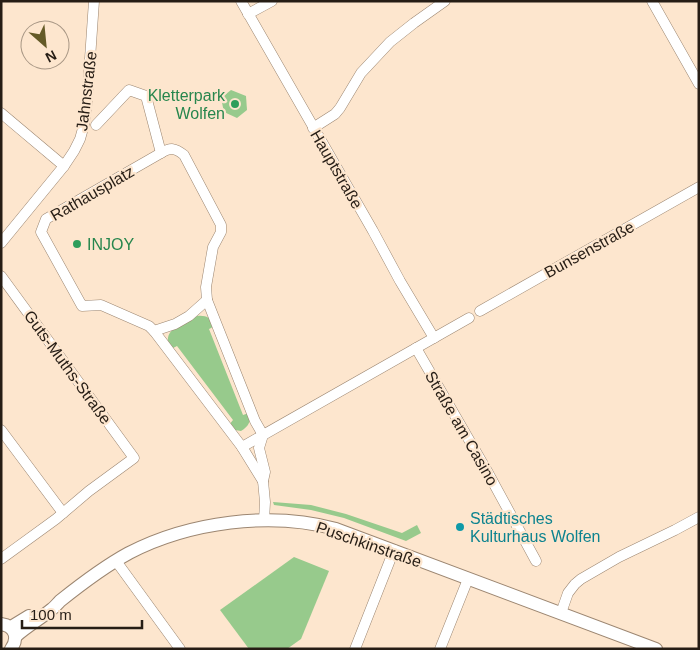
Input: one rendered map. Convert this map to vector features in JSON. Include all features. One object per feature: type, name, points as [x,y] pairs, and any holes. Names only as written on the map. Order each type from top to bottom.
[{"type":"street","name":"Jahnstraße","points":[[1,243],[64,166],[78,145],[84,124],[87,102],[94,1]]},
{"type":"street","name":"Hauptstraße","points":[[241,1],[434,338]]},
{"type":"street","points":[[248,14],[272,1]]},
{"type":"street","points":[[313,128],[330,118],[340,108],[361,73],[390,42],[414,22],[445,1]]},
{"type":"street","points":[[652,1],[699,84]]},
{"type":"street","points":[[96,125],[129,90],[146,96],[161,153],[168,149],[177,150],[184,155],[221,225],[221,232],[213,246],[206,287],[207,300],[255,421],[263,435],[259,448],[265,472],[263,481],[264,521]]},
{"type":"street","points":[[1,114],[64,166]]},
{"type":"street","name":"Rathausplatz","points":[[161,153],[46,219],[41,232],[82,306],[101,305],[154,330],[242,447]]},
{"type":"street","name":"Bunsenstraße","points":[[480,311],[699,187]]},
{"type":"street","name":"Guts-Muths-Straße","points":[[1,276],[134,458],[63,513]]},
{"type":"street","points":[[154,330],[176,324],[189,316],[207,300]]},
{"type":"street","points":[[263,481],[242,447],[469,318]]},
{"type":"street","name":"Straße am Casino","points":[[416,348],[536,561]]},
{"type":"street","points":[[1,430],[63,513],[1,559]]},
{"type":"street","points":[[561,613],[568,593],[581,579],[619,557],[699,517]]},
{"type":"street","name":"Puschkinstraße","points":[[11,639],[129,553],[158,541],[200,528],[230,522],[264,521],[307,523],[327,527],[394,550],[656,649]]},
{"type":"street","points":[[355,649],[394,550]]},
{"type":"street","points":[[116,561],[180,649]]},
{"type":"street","points":[[440,649],[468,579]]},
{"type":"green space","name":"Kletterpark Wolfen","points":[[231,90],[246,96],[247,110],[237,118],[224,112],[221,98]]},
{"type":"green space","points":[[197,316],[208,318],[215,326],[209,329],[243,415],[249,413],[249,424],[241,431],[235,430],[229,425],[233,420],[177,346],[171,349],[169,344],[168,338],[172,330]]},
{"type":"green space","points":[[273,502],[311,505],[346,514],[402,533],[417,525],[421,533],[406,541],[344,518],[311,510],[274,505]]},
{"type":"green space","points":[[294,557],[329,571],[301,639],[287,649],[249,649],[220,610]]},
{"type":"place","name":"Kletterpark Wolfen","points":[[235,104]]},
{"type":"place","name":"INJOY","points":[[77,244]]},
{"type":"place","name":"Städtisches Kulturhaus Wolfen","points":[[460,527]]}]
